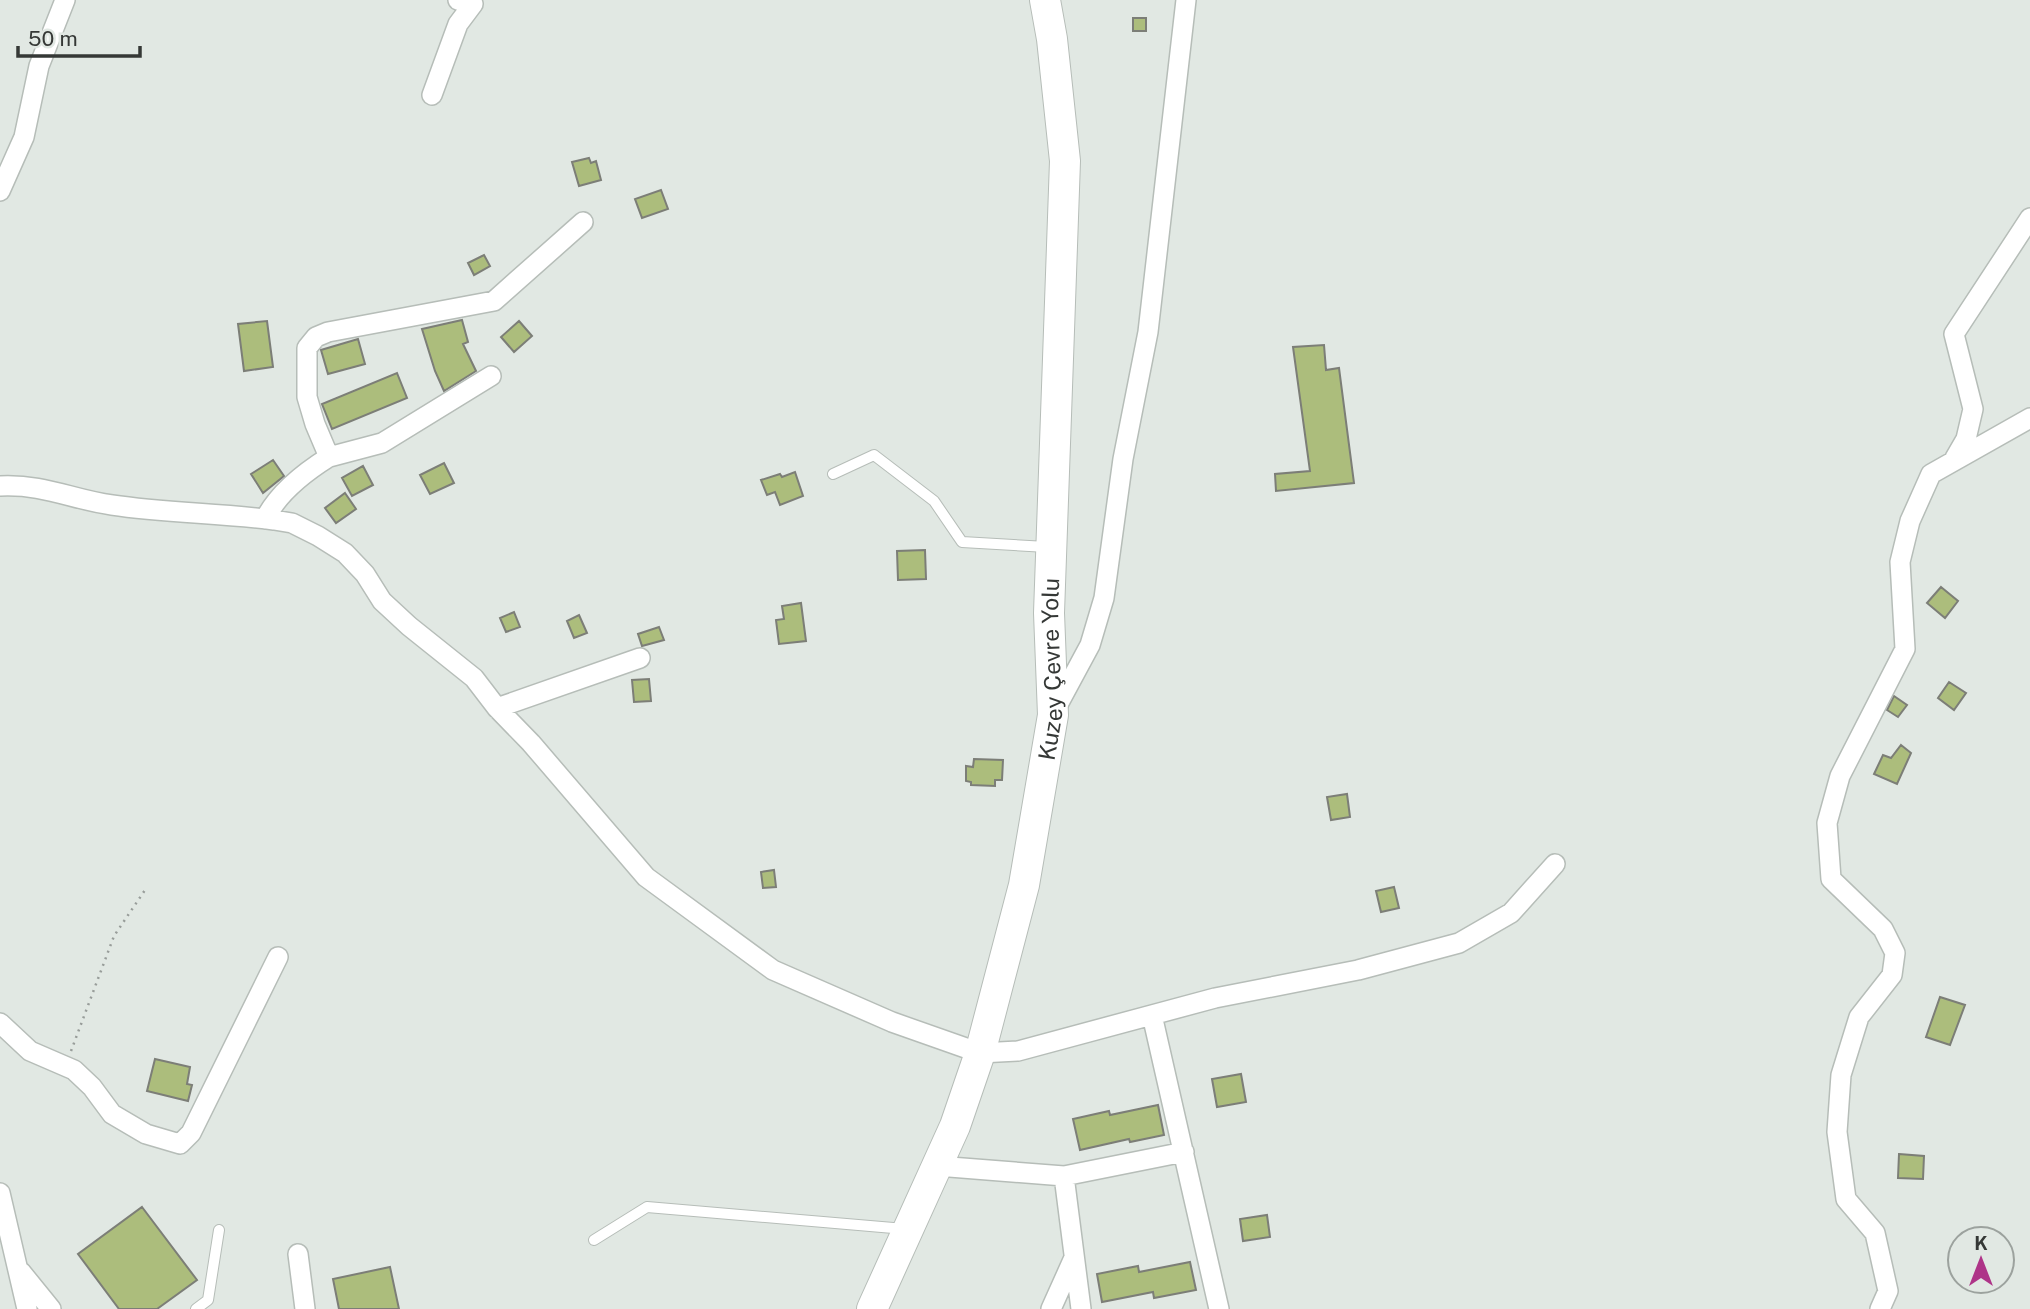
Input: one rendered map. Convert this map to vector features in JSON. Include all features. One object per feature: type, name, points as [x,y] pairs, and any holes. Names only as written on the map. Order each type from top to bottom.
[{"type":"main road","name":"Kuzey Çevre Yolu","points":[[872,1309],[955,1126],[980,1053],[1024,885],[1053,715],[1049,613],[1065,161],[1052,38],[1045,0]]},
{"type":"street","points":[[0,191],[24,137],[39,66],[65,0]]},
{"type":"street","points":[[432,95],[457,24],[473,4],[458,0]]},
{"type":"street","points":[[1053,715],[1090,645],[1104,598],[1123,459],[1148,332],[1186,0]]},
{"type":"street","points":[[1954,459],[1966,439],[1973,409],[1954,334],[2030,218]]},
{"type":"street","points":[[329,457],[314,425],[307,397],[307,348],[316,337],[328,332],[494,301],[583,222]]},
{"type":"street","points":[[265,519],[272,505],[287,490],[329,457],[382,443],[491,376]]},
{"type":"street","points":[[1880,1309],[1888,1291],[1875,1233],[1846,1199],[1837,1132],[1841,1075],[1859,1017],[1892,975],[1895,953],[1883,929],[1831,879],[1828,822],[1840,776],[1905,649],[1900,562],[1909,520],[1931,474],[2030,418]]},
{"type":"street","points":[[0,486],[47,488],[109,505],[292,523],[318,536],[345,553],[365,574],[382,601],[474,678],[497,708],[531,743],[646,877],[773,970],[892,1022],[980,1053],[1018,1051],[1215,998],[1358,970],[1458,943],[1511,913],[1555,864]]},
{"type":"street","points":[[497,708],[640,658]]},
{"type":"street","points":[[0,1023],[30,1051],[74,1070],[93,1087],[112,1114],[146,1134],[180,1144],[191,1133],[278,957]]},
{"type":"street","points":[[1152,1015],[1219,1309]]},
{"type":"street","points":[[937,1166],[1064,1176],[1184,1152]]},
{"type":"street","points":[[1064,1176],[1081,1309]]},
{"type":"street","points":[[0,1193],[27,1309]]},
{"type":"street","points":[[298,1254],[305,1309]]},
{"type":"street","points":[[1051,1309],[1073,1260]]},
{"type":"street","points":[[19,1269],[51,1309]]},
{"type":"lane","points":[[833,474],[874,455],[934,500],[962,542],[1051,547]]},
{"type":"lane","points":[[594,1240],[647,1207],[908,1229]]},
{"type":"lane","points":[[196,1309],[208,1300],[219,1230]]},
{"type":"path","points":[[65,1067],[114,936],[145,890]]},
{"type":"building","points":[[1133,18],[1146,18],[1146,31],[1133,31]]},
{"type":"building","points":[[589,158],[591,163],[596,161],[601,180],[579,186],[572,162]]},
{"type":"building","points":[[661,190],[668,209],[642,218],[635,199]]},
{"type":"building","points":[[484,255],[490,266],[474,275],[468,263]]},
{"type":"building","points":[[462,320],[468,342],[463,344],[476,371],[444,391],[422,329]]},
{"type":"building","points":[[267,321],[273,367],[244,371],[238,324]]},
{"type":"building","points":[[519,321],[532,336],[514,352],[501,337]]},
{"type":"building","points":[[358,339],[365,364],[328,374],[321,350]]},
{"type":"building","points":[[1324,345],[1326,370],[1339,368],[1354,483],[1276,491],[1275,474],[1310,471],[1293,347]]},
{"type":"building","points":[[397,373],[407,398],[332,429],[322,404]]},
{"type":"building","points":[[273,460],[284,476],[263,493],[251,474]]},
{"type":"building","points":[[444,463],[454,483],[430,494],[420,475]]},
{"type":"building","points":[[363,466],[373,485],[352,496],[342,478]]},
{"type":"building","points":[[795,472],[803,496],[780,505],[775,492],[767,495],[761,480]]},
{"type":"building","points":[[345,493],[356,509],[336,523],[325,508]]},
{"type":"building","points":[[925,550],[926,579],[898,580],[897,551]]},
{"type":"building","points":[[1941,587],[1958,601],[1945,618],[1927,603]]},
{"type":"building","points":[[801,603],[806,641],[779,644],[776,620],[784,619],[782,606]]},
{"type":"building","points":[[514,612],[520,627],[506,632],[500,618]]},
{"type":"building","points":[[579,615],[587,633],[574,638],[567,621]]},
{"type":"building","points":[[659,627],[664,640],[642,646],[638,634]]},
{"type":"building","points":[[649,679],[651,701],[634,702],[632,680]]},
{"type":"building","points":[[1949,682],[1966,693],[1954,710],[1938,698]]},
{"type":"building","points":[[1894,696],[1907,705],[1898,717],[1887,710]]},
{"type":"building","points":[[1901,745],[1911,753],[1897,784],[1874,774],[1883,755],[1891,758]]},
{"type":"building","points":[[974,759],[1003,760],[1002,780],[995,780],[995,786],[971,785],[971,782],[966,781],[966,766],[973,767]]},
{"type":"building","points":[[1347,794],[1350,817],[1331,820],[1327,797]]},
{"type":"building","points":[[774,870],[776,887],[763,888],[761,872]]},
{"type":"building","points":[[1394,887],[1399,908],[1381,912],[1376,891]]},
{"type":"building","points":[[1940,997],[1965,1005],[1950,1045],[1926,1037]]},
{"type":"building","points":[[155,1059],[190,1067],[187,1084],[192,1085],[188,1101],[147,1091]]},
{"type":"building","points":[[1241,1074],[1246,1102],[1217,1107],[1212,1079]]},
{"type":"building","points":[[1158,1105],[1164,1135],[1130,1142],[1129,1139],[1080,1150],[1073,1119]]},
{"type":"building","points":[[1899,1154],[1924,1156],[1923,1179],[1898,1178]]},
{"type":"building","points":[[142,1207],[197,1280],[157,1309],[119,1309],[78,1254]]},
{"type":"building","points":[[1267,1215],[1270,1237],[1243,1241],[1240,1219]]},
{"type":"building","points":[[1190,1262],[1196,1290],[1154,1298],[1153,1292],[1102,1302],[1097,1274],[1138,1266],[1139,1272]]},
{"type":"building","points":[[390,1267],[399,1309],[339,1309],[333,1279]]}]
